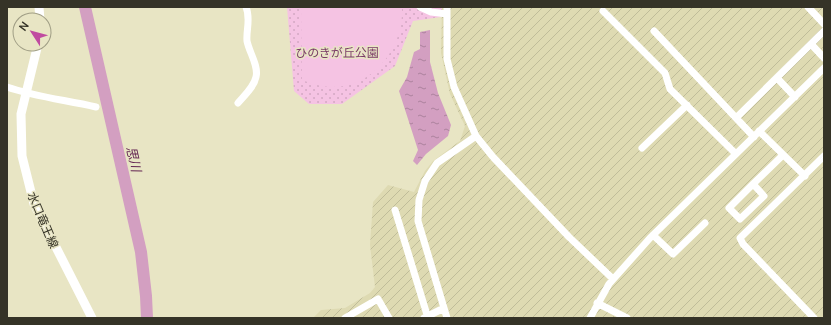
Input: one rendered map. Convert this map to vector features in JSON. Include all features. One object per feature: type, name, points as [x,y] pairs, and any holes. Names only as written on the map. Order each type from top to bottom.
[{"type":"main road","name":"水口竜王線","points":[[36,52],[21,114],[20,132],[22,156],[27,182],[34,204],[43,223],[92,318]]},
{"type":"street","points":[[238,103],[254,82],[256,76],[247,42],[249,13],[246,7]]},
{"type":"street","points":[[420,7],[431,12],[447,10],[447,59],[454,87],[476,136],[493,157],[570,237],[613,279]]},
{"type":"street","points":[[808,7],[824,24]]},
{"type":"street","points":[[603,10],[665,73],[670,89],[736,154]]},
{"type":"street","points":[[654,31],[736,118],[783,155],[804,176]]},
{"type":"street","points":[[736,118],[824,31]]},
{"type":"street","points":[[811,44],[824,58]]},
{"type":"street","points":[[590,318],[597,303],[613,279],[653,235],[824,68]]},
{"type":"street","points":[[777,78],[795,97]]},
{"type":"street","points":[[7,87],[26,94],[96,106]]},
{"type":"street","points":[[642,148],[687,105]]},
{"type":"street","points":[[447,318],[418,221],[419,200],[425,181],[437,164],[476,136]]},
{"type":"street","points":[[753,184],[764,196],[740,219],[729,208],[753,184],[783,155]]},
{"type":"street","points":[[814,318],[743,244],[740,238],[824,156]]},
{"type":"street","points":[[395,210],[426,317],[444,308]]},
{"type":"street","points":[[653,235],[673,254],[705,223]]},
{"type":"street","points":[[345,318],[378,299],[389,318]]},
{"type":"street","points":[[597,303],[627,318]]},
{"type":"shaded area","points":[[442,7],[824,7],[824,318],[313,318],[321,310],[345,308],[370,293],[375,287],[370,245],[373,202],[388,185],[414,192],[425,171],[433,161],[460,141],[465,126],[450,94],[441,53]]},
{"type":"green space","name":"ひのきが丘公園","points":[[287,7],[442,7],[441,17],[413,21],[395,66],[342,104],[309,104],[294,91]]},
{"type":"green space","name":"ひのきが丘公園","points":[[301,7],[402,7],[401,23],[397,39],[390,53],[380,66],[368,76],[355,83],[339,87],[322,86],[302,80]]},
{"type":"water","points":[[430,30],[430,62],[438,93],[451,125],[448,136],[426,154],[417,165],[413,161],[418,150],[399,91],[407,77],[414,52],[420,49],[420,32]]},
{"type":"waterway","name":"思川","points":[[85,7],[141,252],[147,318]]}]
